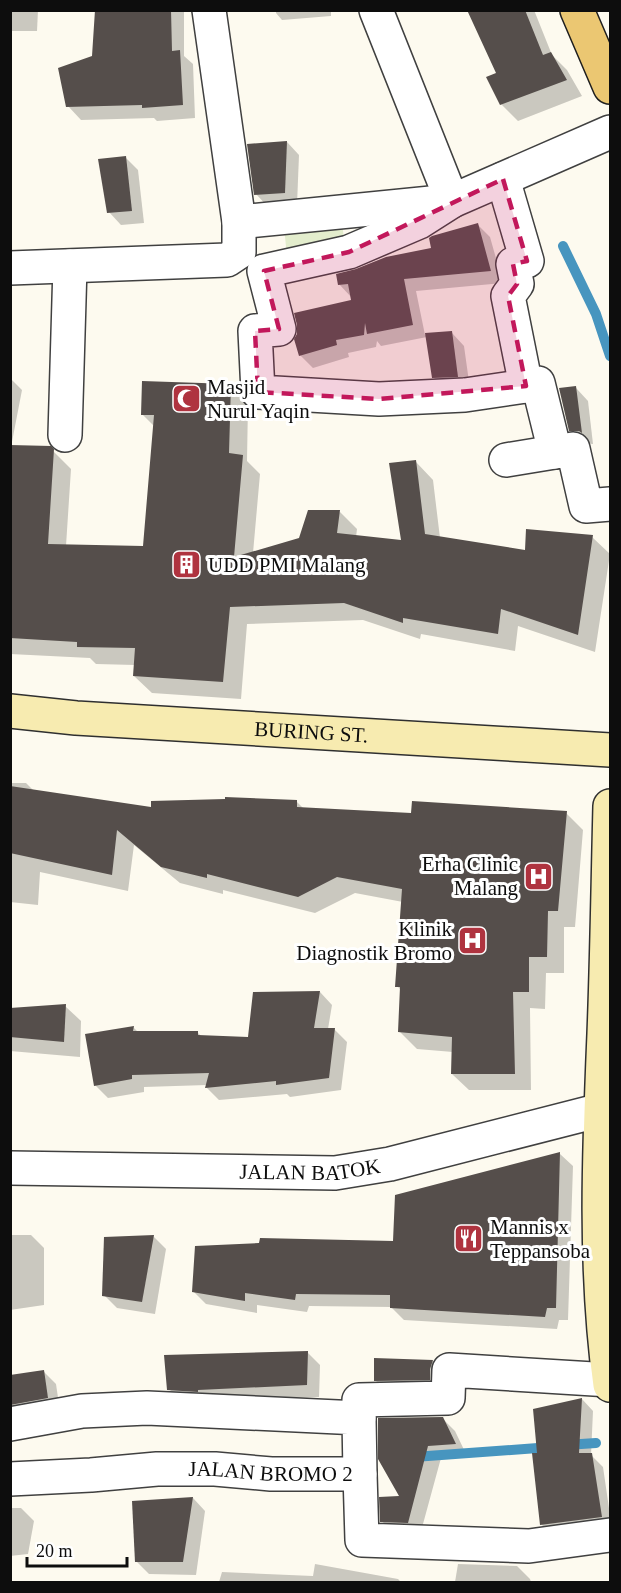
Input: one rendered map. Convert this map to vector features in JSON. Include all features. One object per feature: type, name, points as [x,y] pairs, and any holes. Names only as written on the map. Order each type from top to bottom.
[{"type":"main road","points":[[577,10],[610,87]]},
{"type":"street","points":[[10,268],[226,260],[238,252],[238,222],[209,10]]},
{"type":"street","points":[[376,10],[452,201]]},
{"type":"street","points":[[555,452],[538,383],[465,395],[380,399],[258,392],[255,331],[279,329],[264,271],[349,252],[419,222],[452,201],[610,132]]},
{"type":"street","points":[[503,179],[527,261],[513,264],[517,284],[508,296],[526,386]]},
{"type":"street","points":[[238,222],[452,201]]},
{"type":"street","points":[[65,435],[70,266]]},
{"type":"street","points":[[506,460],[573,449],[586,506],[610,504]]},
{"type":"street","name":"BURING ST.","points":[[10,711],[76,718],[610,750]]},
{"type":"street","points":[[610,806],[601,1110],[605,1172],[601,1274],[610,1385]]},
{"type":"street","name":"JALAN BATOK","points":[[10,1168],[335,1173],[390,1164],[601,1110]]},
{"type":"street","points":[[10,1424],[82,1411],[147,1408],[360,1453],[359,1400],[448,1398],[449,1370],[610,1380]]},
{"type":"street","name":"JALAN BROMO 2","points":[[10,1479],[91,1475],[157,1468],[215,1469],[271,1474],[360,1453],[362,1540],[528,1546],[610,1535]]},
{"type":"highlighted area","points":[[503,179],[527,261],[513,264],[517,284],[508,296],[526,386],[379,399],[258,392],[255,331],[279,329],[264,271],[349,252]]},
{"type":"green space","points":[[342,221],[345,249],[287,256],[284,227]]},
{"type":"building","points":[[95,10],[171,10],[172,51],[180,50],[183,105],[142,108],[142,105],[66,107],[58,68],[92,56]]},
{"type":"building","points":[[467,10],[525,10],[543,55],[551,52],[567,80],[500,105],[486,77],[496,73]]},
{"type":"building","points":[[287,141],[285,193],[254,195],[247,144]]},
{"type":"building","points":[[126,156],[132,211],[107,213],[98,159]]},
{"type":"building","points":[[478,223],[491,271],[404,279],[413,325],[367,334],[365,323],[364,335],[336,340],[337,345],[299,356],[294,339],[297,334],[297,325],[294,313],[351,300],[348,284],[338,285],[336,274],[386,257],[431,248],[429,238],[432,236]]},
{"type":"building","points":[[452,331],[458,377],[432,378],[425,333]]},
{"type":"building","points":[[142,381],[231,384],[229,453],[243,455],[234,557],[299,538],[308,510],[340,510],[337,533],[401,540],[389,463],[416,460],[425,534],[525,550],[526,529],[593,535],[578,635],[501,609],[498,634],[403,618],[403,623],[344,603],[230,607],[223,682],[133,676],[135,648],[77,647],[77,642],[10,638],[10,445],[51,446],[54,449],[48,544],[143,546],[154,415],[141,415]]},
{"type":"building","points":[[576,386],[582,433],[569,431],[559,388]]},
{"type":"building","points":[[10,786],[151,807],[151,801],[225,799],[225,797],[297,800],[297,807],[411,813],[412,801],[567,811],[558,911],[548,911],[547,957],[529,957],[529,992],[513,992],[515,1074],[451,1074],[452,1037],[398,1032],[400,987],[395,987],[402,889],[337,877],[298,897],[207,874],[207,878],[161,867],[117,830],[112,875],[10,853]]},
{"type":"building","points":[[320,991],[314,1028],[335,1028],[329,1078],[276,1085],[276,1081],[205,1088],[209,1073],[132,1075],[132,1079],[94,1086],[85,1034],[134,1026],[133,1031],[198,1031],[198,1035],[248,1037],[253,992]]},
{"type":"building","points":[[66,1004],[64,1042],[10,1037],[10,1008]]},
{"type":"building","points":[[560,1152],[556,1308],[547,1308],[545,1317],[390,1308],[390,1295],[296,1294],[295,1300],[245,1293],[245,1301],[192,1292],[195,1246],[259,1243],[260,1238],[393,1241],[395,1195]]},
{"type":"building","points":[[154,1235],[142,1302],[102,1296],[104,1237]]},
{"type":"building","points":[[308,1351],[307,1385],[198,1390],[198,1392],[167,1390],[164,1355]]},
{"type":"building","points":[[374,1358],[433,1360],[430,1380],[374,1381]]},
{"type":"building","points":[[44,1370],[48,1398],[10,1405],[10,1375]]},
{"type":"building","points":[[582,1398],[579,1453],[592,1453],[602,1517],[540,1525],[532,1453],[537,1453],[533,1409]]},
{"type":"building","points":[[443,1417],[456,1444],[428,1446],[408,1523],[380,1522],[379,1497],[399,1496],[378,1459],[378,1418]]},
{"type":"building","points":[[193,1497],[183,1562],[135,1562],[132,1501]]},
{"type":"waterway","points":[[563,246],[596,314],[610,356]]},
{"type":"waterway","points":[[566,1445],[596,1443]]},
{"type":"waterway","points":[[414,1457],[551,1447]]},
{"type":"place","name":"Masjid Nurul Yaqin","points":[[186,399]]},
{"type":"place","name":"UDD PMI Malang","points":[[187,565]]},
{"type":"place","name":"Erha Clinic Malang","points":[[539,876]]},
{"type":"place","name":"Klinik Diagnostik Bromo","points":[[473,941]]},
{"type":"place","name":"Mannis x Teppansoba","points":[[469,1239]]}]
